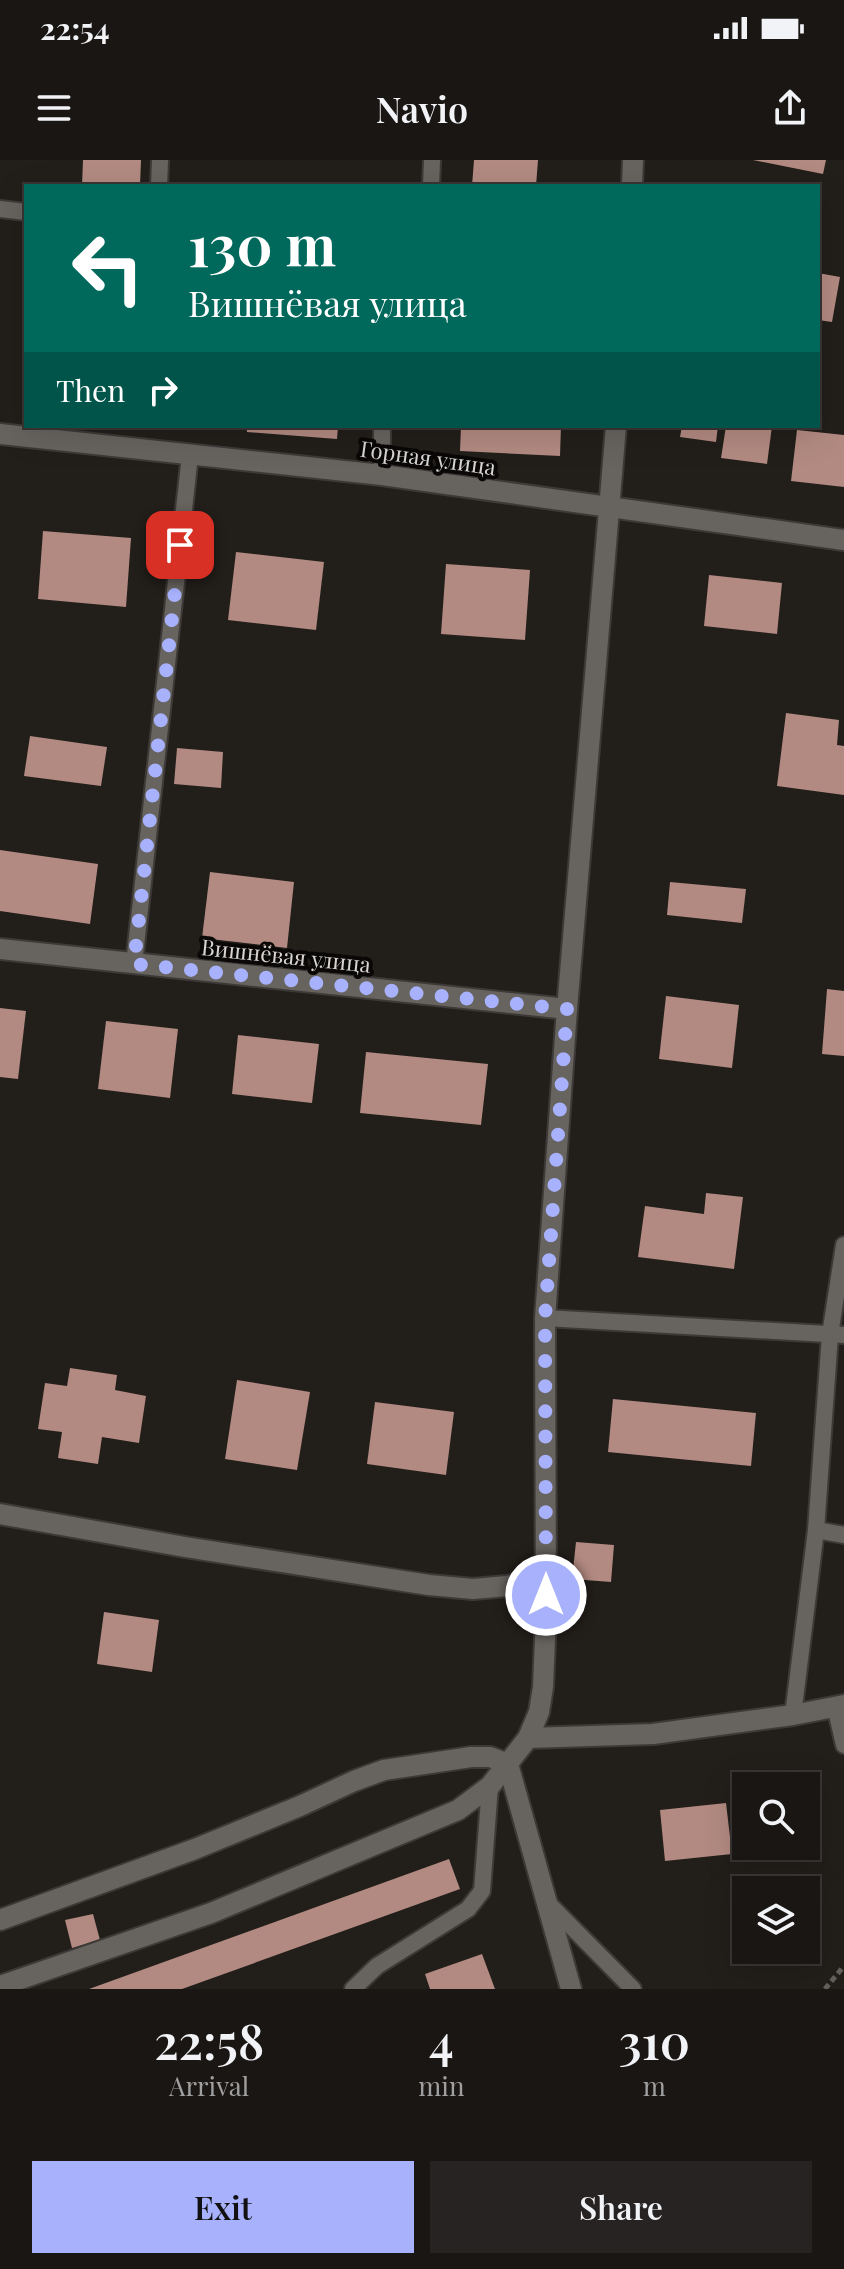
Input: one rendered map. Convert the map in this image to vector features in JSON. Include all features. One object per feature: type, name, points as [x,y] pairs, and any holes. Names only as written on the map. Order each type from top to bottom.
[{"type":"street","points":[[632,184],[633,160]]},
{"type":"street","points":[[0,1986],[211,1913],[458,1810],[490,1786],[528,1738],[539,1712],[543,1687],[546,1577],[545,1318],[567,1009],[616,428]]},
{"type":"street","name":"Горная улица","points":[[0,434],[382,475],[844,540]]},
{"type":"street","name":"Вишнёвая улица","points":[[0,949],[567,1009]]},
{"type":"street","points":[[0,1514],[429,1585],[473,1589],[507,1586],[546,1577]]},
{"type":"street","points":[[528,1738],[653,1734],[793,1715],[840,1705]]},
{"type":"street","points":[[0,1920],[181,1855],[384,1770],[471,1757],[490,1757],[508,1764]]},
{"type":"street","points":[[508,1764],[571,1989]]},
{"type":"lane","points":[[159,184],[160,160]]},
{"type":"lane","points":[[431,184],[432,160]]},
{"type":"lane","points":[[0,209],[24,212]]},
{"type":"lane","points":[[382,428],[382,475]]},
{"type":"lane","points":[[134,964],[190,455]]},
{"type":"lane","points":[[793,1715],[816,1530],[844,1245]]},
{"type":"lane","points":[[545,1318],[837,1335]]},
{"type":"lane","points":[[816,1530],[844,1535]]},
{"type":"lane","points":[[840,1705],[844,1745]]},
{"type":"lane","points":[[353,1989],[377,1966],[468,1909],[482,1891],[490,1786]]},
{"type":"lane","points":[[549,1904],[633,1989]]},
{"type":"path","points":[[825,1989],[844,1966]]},
{"type":"building","points":[[83,160],[141,160],[140,184],[82,184]]},
{"type":"building","points":[[474,160],[538,160],[536,184],[472,184]]},
{"type":"building","points":[[753,160],[826,160],[823,174]]},
{"type":"building","points":[[820,273],[840,277],[832,322],[820,320]]},
{"type":"building","points":[[247,428],[338,428],[337,439],[247,432]]},
{"type":"building","points":[[461,428],[561,428],[560,456],[460,451]]},
{"type":"building","points":[[682,428],[718,428],[716,442],[680,437]]},
{"type":"building","points":[[726,428],[772,428],[767,464],[721,458]]},
{"type":"building","points":[[797,430],[844,435],[844,487],[791,481]]},
{"type":"building","points":[[43,531],[131,538],[126,607],[38,599]]},
{"type":"building","points":[[236,552],[324,562],[316,630],[228,620]]},
{"type":"building","points":[[446,564],[530,570],[525,640],[441,634]]},
{"type":"building","points":[[709,575],[782,583],[777,634],[704,626]]},
{"type":"building","points":[[786,713],[839,720],[837,745],[844,746],[844,795],[777,786]]},
{"type":"building","points":[[30,736],[107,747],[101,786],[24,776]]},
{"type":"building","points":[[177,748],[223,752],[221,788],[174,784]]},
{"type":"building","points":[[0,850],[98,864],[90,924],[0,911]]},
{"type":"building","points":[[210,872],[294,882],[287,948],[202,938]]},
{"type":"building","points":[[670,882],[746,889],[742,923],[667,915]]},
{"type":"building","points":[[827,989],[844,991],[844,1056],[822,1054]]},
{"type":"building","points":[[666,996],[739,1005],[732,1068],[659,1059]]},
{"type":"building","points":[[0,1008],[26,1011],[18,1079],[0,1077]]},
{"type":"building","points":[[106,1021],[178,1029],[170,1098],[98,1089]]},
{"type":"building","points":[[238,1035],[319,1044],[312,1103],[232,1094]]},
{"type":"building","points":[[366,1052],[488,1064],[481,1125],[360,1113]]},
{"type":"building","points":[[706,1193],[743,1197],[734,1269],[638,1257],[645,1206],[704,1214]]},
{"type":"building","points":[[70,1368],[117,1375],[115,1390],[146,1396],[139,1443],[102,1437],[98,1464],[58,1458],[62,1432],[38,1429],[45,1383],[67,1386]]},
{"type":"building","points":[[237,1380],[310,1392],[297,1470],[225,1459]]},
{"type":"building","points":[[613,1399],[756,1413],[751,1466],[608,1452]]},
{"type":"building","points":[[375,1402],[454,1412],[446,1475],[367,1464]]},
{"type":"building","points":[[576,1542],[614,1545],[611,1582],[572,1579]]},
{"type":"building","points":[[104,1612],[159,1620],[152,1672],[97,1664]]},
{"type":"building","points":[[726,1803],[732,1854],[665,1861],[660,1810]]},
{"type":"building","points":[[449,1859],[460,1889],[182,1989],[89,1989]]},
{"type":"building","points":[[93,1914],[100,1940],[72,1948],[65,1920]]},
{"type":"building","points":[[482,1954],[495,1989],[430,1989],[425,1974]]},
{"type":"route","points":[[180,545],[134,964],[567,1009],[545,1318],[546,1595]]}]
